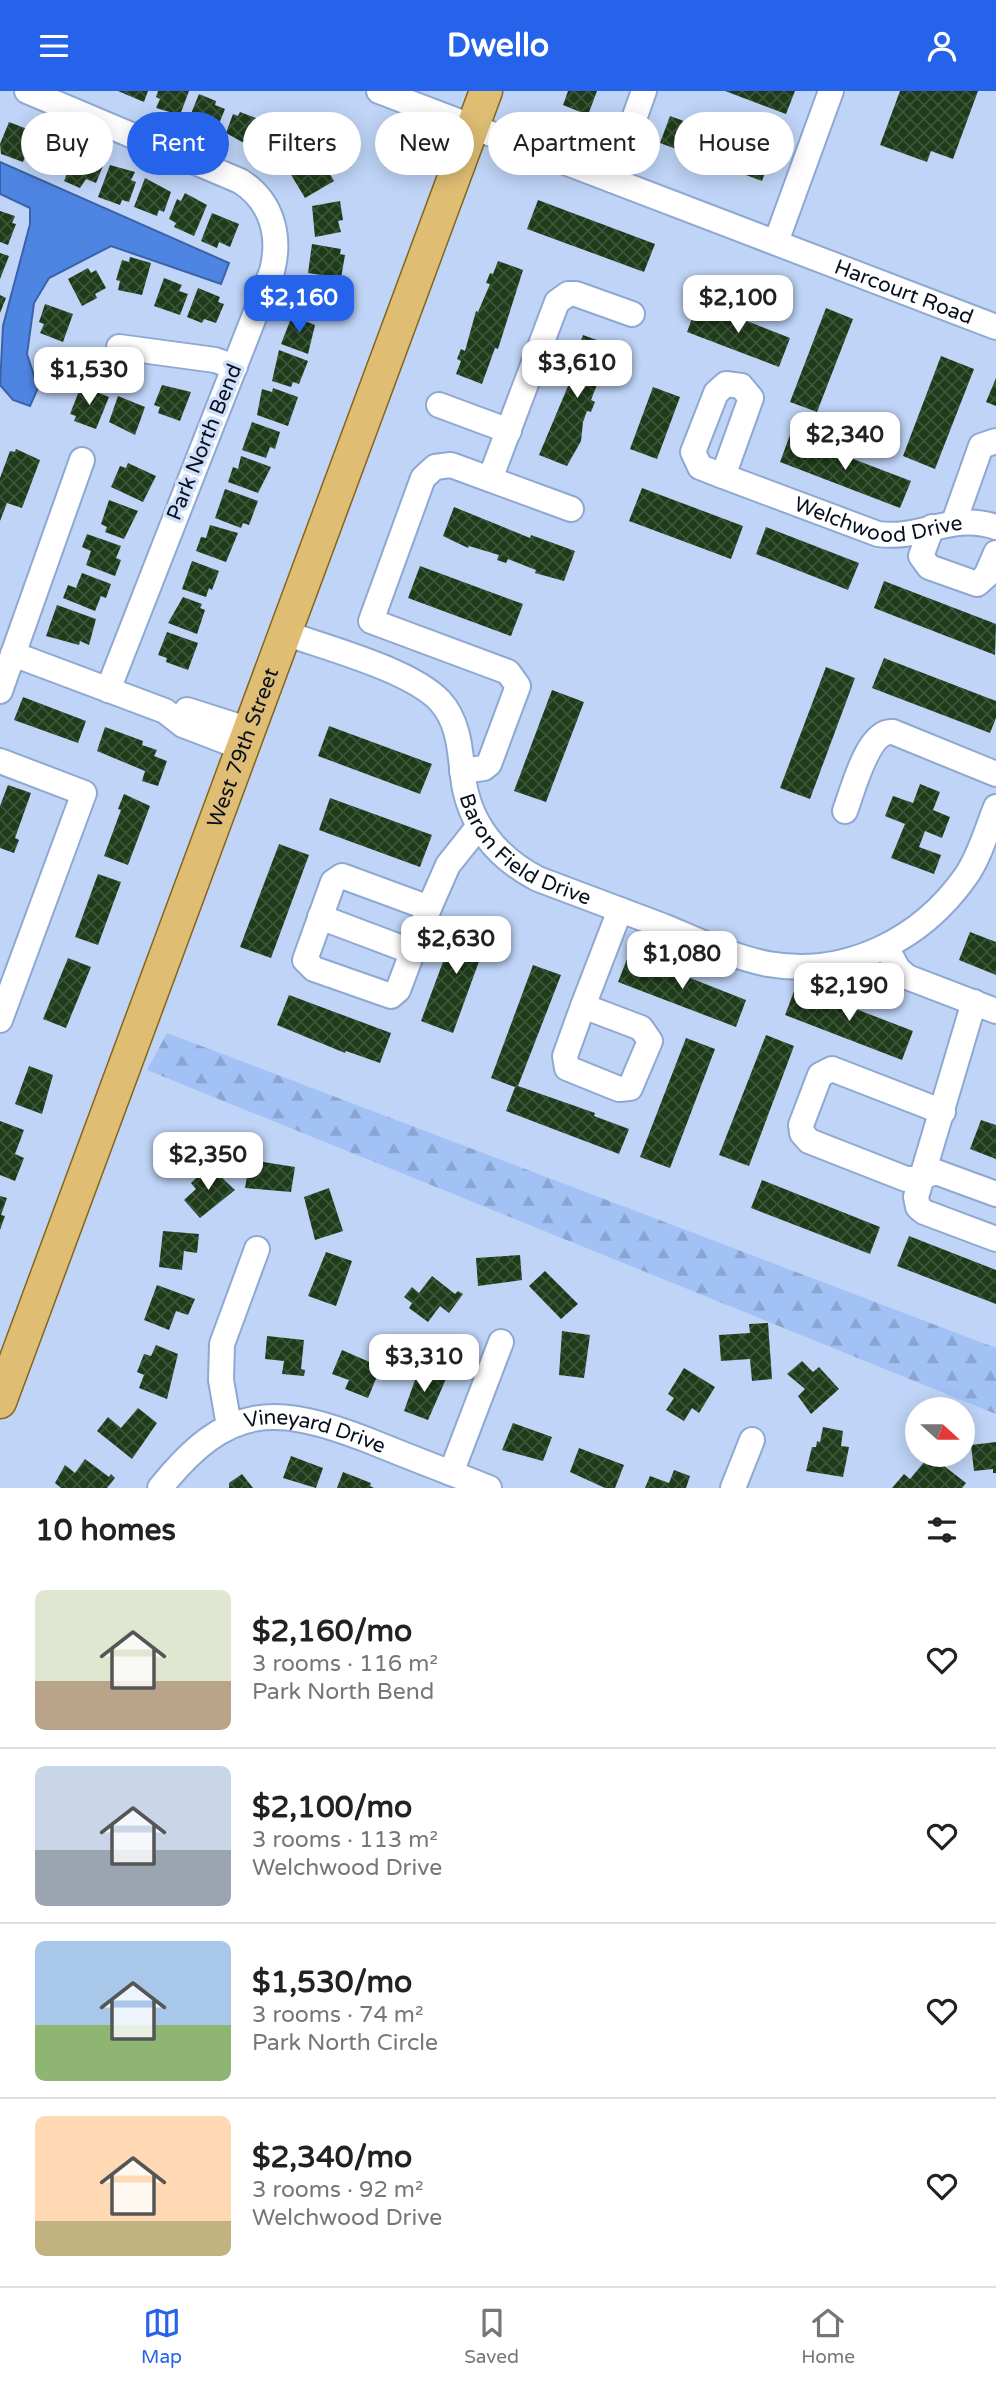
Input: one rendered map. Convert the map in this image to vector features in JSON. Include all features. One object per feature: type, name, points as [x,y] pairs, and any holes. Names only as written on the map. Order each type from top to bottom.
[{"type":"main road","name":"West 79th Street","points":[[474,124],[486,91]]},
{"type":"main road","name":"West 79th Street","points":[[0,1402],[455,175]]},
{"type":"street","name":"Park North Bend","points":[[27,91],[235,178],[259,197],[272,218],[276,250],[272,271],[108,690]]},
{"type":"street","name":"Harcourt Road","points":[[379,91],[434,112]]},
{"type":"street","points":[[612,180],[644,91]]},
{"type":"street","points":[[776,243],[831,91]]},
{"type":"street","name":"Harcourt Road","points":[[474,127],[996,327]]},
{"type":"street","points":[[490,479],[559,300],[568,294],[576,294],[632,314]]},
{"type":"street","points":[[119,347],[215,360],[235,367]]},
{"type":"street","points":[[439,405],[509,431]]},
{"type":"street","points":[[996,441],[986,442],[981,446],[943,524],[921,556],[929,567],[977,584],[986,576],[996,553]]},
{"type":"street","points":[[0,691],[82,460]]},
{"type":"street","points":[[462,771],[484,768],[489,764],[518,686],[515,678],[508,672],[371,621],[428,472],[439,466],[451,465],[571,509]]},
{"type":"street","name":"Welchwood Drive","points":[[723,477],[878,534],[905,535],[943,524],[996,527]]},
{"type":"street","name":"Baron Field Drive","points":[[285,633],[412,680],[429,690],[445,707],[456,727],[468,803],[479,826],[495,848],[524,872],[738,956],[775,965],[821,965],[858,958],[886,947],[913,931],[958,888],[977,855],[996,807]]},
{"type":"street","points":[[13,654],[165,711],[183,725],[246,739]]},
{"type":"street","points":[[845,811],[873,741],[883,733],[893,732],[996,774]]},
{"type":"street","points":[[0,761],[84,793],[0,1020]]},
{"type":"street","points":[[429,908],[342,876],[333,883],[320,917],[306,955],[308,966],[387,996],[396,993],[448,865],[479,826]]},
{"type":"street","points":[[583,1006],[620,910]]},
{"type":"street","points":[[320,917],[413,952]]},
{"type":"street","points":[[886,947],[898,969],[907,977],[985,1007],[943,1112],[929,1175],[916,1196],[920,1209],[996,1239]]},
{"type":"street","points":[[943,1112],[832,1069],[820,1075],[801,1125],[802,1133],[809,1141],[906,1179],[929,1175],[996,1194]]},
{"type":"street","points":[[229,1426],[221,1380],[222,1344],[257,1249]]},
{"type":"street","points":[[452,1473],[501,1342]]},
{"type":"street","name":"Vineyard Drive","points":[[160,1488],[196,1446],[229,1426],[267,1417],[306,1418],[489,1488]]},
{"type":"street","points":[[733,1488],[752,1440]]},
{"type":"green space","points":[[167,1033],[996,1348],[996,1414],[975,1405],[975,1397],[954,1397],[147,1070]]},
{"type":"water","points":[[0,162],[21,171],[21,175],[29,175],[229,263],[221,284],[111,246],[49,278],[34,303],[27,354],[38,388],[30,406],[13,400],[0,385],[3,326],[30,224],[30,208],[0,194]]},
{"type":"building","points":[[118,91],[148,91],[144,102]]},
{"type":"building","points":[[158,91],[189,91],[181,112],[156,108],[160,99],[156,97]]},
{"type":"building","points":[[568,91],[597,91],[589,112],[580,112],[563,105]]},
{"type":"building","points":[[725,91],[795,91],[787,112]]},
{"type":"building","points":[[900,91],[978,91],[953,159],[931,151],[927,162],[880,145]]},
{"type":"building","points":[[199,94],[216,101],[215,105],[225,109],[224,112],[192,112]]},
{"type":"building","points":[[240,112],[243,113],[243,143],[229,135],[233,114],[238,116]]},
{"type":"building","points":[[670,116],[674,117],[674,148],[660,143]]},
{"type":"building","points":[[9,122],[21,127],[21,161],[1,154],[0,144]]},
{"type":"building","points":[[113,166],[127,170],[127,175],[134,175],[131,180],[136,182],[129,202],[122,200],[120,205],[98,197],[106,175],[113,175]]},
{"type":"building","points":[[66,175],[99,175],[96,183],[86,179],[80,188],[64,181]]},
{"type":"building","points":[[291,175],[330,175],[334,181],[305,198]]},
{"type":"building","points":[[746,175],[764,175],[762,181]]},
{"type":"building","points":[[145,178],[171,192],[164,212],[159,210],[157,216],[134,207]]},
{"type":"building","points":[[185,193],[207,205],[194,236],[174,227],[176,223],[169,219],[177,199],[181,201]]},
{"type":"building","points":[[538,200],[655,244],[644,272],[527,229]]},
{"type":"building","points":[[340,201],[343,220],[338,221],[341,232],[315,237],[312,206]]},
{"type":"building","points":[[0,211],[15,216],[12,223],[16,224],[8,245],[0,242]]},
{"type":"building","points":[[212,213],[239,224],[230,247],[219,242],[217,248],[201,241]]},
{"type":"building","points":[[312,244],[341,249],[340,254],[345,255],[341,278],[308,273]]},
{"type":"building","points":[[0,253],[9,256],[0,279]]},
{"type":"building","points":[[130,257],[151,263],[142,295],[118,290],[120,281],[116,280],[122,260],[129,262]]},
{"type":"building","points":[[498,261],[523,270],[498,349],[495,348],[482,384],[456,374],[461,361],[457,359],[461,349],[465,351],[476,311],[478,312],[490,284],[486,283]]},
{"type":"building","points":[[88,268],[91,273],[96,270],[106,288],[95,294],[97,298],[82,306],[68,279]]},
{"type":"building","points":[[164,278],[182,285],[179,291],[188,294],[180,315],[154,306]]},
{"type":"building","points":[[303,280],[332,291],[325,319],[297,309],[304,296],[299,294]]},
{"type":"building","points":[[198,288],[220,297],[218,302],[224,304],[216,323],[204,319],[202,323],[187,317]]},
{"type":"building","points":[[0,295],[6,298],[0,313]]},
{"type":"building","points":[[698,302],[790,338],[779,367],[687,332]]},
{"type":"building","points":[[45,304],[73,314],[63,342],[40,333],[44,324],[39,322]]},
{"type":"building","points":[[826,308],[853,319],[817,412],[790,402]]},
{"type":"building","points":[[292,316],[315,325],[308,354],[281,344]]},
{"type":"building","points":[[583,335],[613,346],[606,373],[602,372],[591,400],[595,402],[591,412],[587,411],[583,422],[581,441],[567,466],[539,455],[571,379],[567,378]]},
{"type":"building","points":[[279,350],[308,361],[299,384],[293,382],[291,387],[272,381]]},
{"type":"building","points":[[64,351],[75,380],[51,389],[37,362]]},
{"type":"building","points":[[941,356],[974,369],[935,469],[903,456]]},
{"type":"building","points":[[996,378],[996,406],[986,402]]},
{"type":"building","points":[[162,385],[191,392],[180,421],[158,413],[160,407],[154,405]]},
{"type":"building","points":[[81,386],[109,397],[96,429],[74,421],[76,416],[70,414]]},
{"type":"building","points":[[653,387],[680,397],[657,459],[630,449]]},
{"type":"building","points":[[273,388],[298,397],[288,426],[257,415],[262,389],[272,392]]},
{"type":"building","points":[[118,396],[145,407],[135,435],[109,422]]},
{"type":"building","points":[[252,422],[280,432],[275,449],[270,447],[266,458],[242,450]]},
{"type":"building","points":[[790,435],[911,481],[900,508],[780,462]]},
{"type":"building","points":[[16,449],[40,460],[22,508],[7,503],[0,521],[0,478],[10,451],[15,452]]},
{"type":"building","points":[[241,456],[271,467],[258,493],[228,482],[233,467],[238,469]]},
{"type":"building","points":[[128,463],[156,476],[143,502],[111,487],[120,466],[126,468]]},
{"type":"building","points":[[642,488],[743,526],[731,559],[629,521]]},
{"type":"building","points":[[225,489],[258,501],[249,525],[243,523],[241,528],[215,518]]},
{"type":"building","points":[[109,500],[138,511],[124,539],[105,532],[107,527],[101,524]]},
{"type":"building","points":[[454,507],[530,538],[531,535],[575,551],[564,581],[535,573],[536,570],[508,559],[506,563],[497,560],[499,555],[469,546],[468,548],[443,536]]},
{"type":"building","points":[[210,525],[238,533],[226,562],[196,551],[201,537],[206,538]]},
{"type":"building","points":[[766,527],[859,563],[848,590],[756,554]]},
{"type":"building","points":[[87,534],[121,546],[116,558],[121,560],[115,576],[86,565],[91,551],[82,547]]},
{"type":"building","points":[[192,561],[219,571],[212,590],[209,588],[206,597],[182,589]]},
{"type":"building","points":[[420,566],[523,604],[511,636],[408,598]]},
{"type":"building","points":[[82,573],[111,584],[106,598],[101,596],[95,611],[63,598],[68,585],[76,588]]},
{"type":"building","points":[[884,581],[996,624],[995,655],[874,608]]},
{"type":"building","points":[[183,597],[202,604],[200,608],[205,610],[197,634],[168,623]]},
{"type":"building","points":[[57,605],[96,619],[89,645],[46,636]]},
{"type":"building","points":[[167,632],[198,643],[188,670],[166,662],[167,658],[158,655]]},
{"type":"building","points":[[884,658],[996,701],[996,718],[990,733],[872,688]]},
{"type":"building","points":[[826,667],[855,678],[810,799],[780,788]]},
{"type":"building","points":[[552,690],[584,702],[546,802],[514,791]]},
{"type":"building","points":[[23,697],[86,721],[78,743],[14,720]]},
{"type":"building","points":[[329,726],[432,764],[420,794],[318,756]]},
{"type":"building","points":[[105,727],[143,741],[142,745],[157,750],[154,756],[167,761],[158,786],[142,781],[145,771],[97,751]]},
{"type":"building","points":[[920,784],[940,792],[933,810],[950,817],[942,838],[925,831],[919,847],[941,855],[934,874],[891,858],[905,824],[885,816],[893,796],[913,803]]},
{"type":"building","points":[[8,785],[31,793],[15,838],[19,840],[14,853],[0,848],[0,806]]},
{"type":"building","points":[[124,794],[150,806],[128,865],[104,856]]},
{"type":"building","points":[[330,798],[432,835],[420,867],[319,830]]},
{"type":"building","points":[[279,844],[309,855],[271,958],[240,947]]},
{"type":"building","points":[[98,874],[121,882],[98,945],[75,937]]},
{"type":"building","points":[[459,919],[490,931],[453,1033],[421,1021]]},
{"type":"building","points":[[970,932],[996,942],[996,975],[959,960]]},
{"type":"building","points":[[629,954],[746,1000],[736,1027],[618,982]]},
{"type":"building","points":[[68,958],[91,967],[66,1028],[43,1019]]},
{"type":"building","points":[[533,965],[561,975],[518,1086],[595,1113],[594,1116],[629,1129],[619,1154],[506,1111],[515,1087],[491,1078]]},
{"type":"building","points":[[796,986],[913,1031],[902,1060],[785,1015]]},
{"type":"building","points":[[289,995],[391,1033],[380,1063],[346,1051],[345,1053],[277,1025]]},
{"type":"building","points":[[766,1035],[794,1046],[749,1166],[719,1155]]},
{"type":"building","points":[[686,1038],[715,1049],[670,1168],[640,1157]]},
{"type":"building","points":[[29,1066],[53,1075],[42,1114],[15,1104]]},
{"type":"building","points":[[981,1120],[996,1125],[996,1159],[970,1149]]},
{"type":"building","points":[[0,1121],[24,1130],[15,1154],[24,1158],[15,1181],[0,1175]]},
{"type":"building","points":[[250,1160],[295,1167],[291,1192],[245,1188]]},
{"type":"building","points":[[209,1166],[235,1190],[200,1218],[184,1200],[196,1189],[191,1183]]},
{"type":"building","points":[[762,1180],[880,1227],[870,1254],[751,1208]]},
{"type":"building","points":[[329,1188],[343,1231],[315,1240],[304,1197]]},
{"type":"building","points":[[0,1196],[7,1198],[1,1215],[5,1216],[0,1230]]},
{"type":"building","points":[[163,1231],[199,1234],[197,1253],[184,1251],[182,1270],[159,1267]]},
{"type":"building","points":[[909,1236],[996,1270],[996,1304],[897,1266]]},
{"type":"building","points":[[326,1252],[352,1261],[336,1306],[308,1296]]},
{"type":"building","points":[[520,1255],[522,1280],[478,1286],[476,1258]]},
{"type":"building","points":[[545,1271],[578,1304],[561,1319],[529,1286]]},
{"type":"building","points":[[432,1276],[455,1294],[458,1291],[463,1294],[449,1313],[440,1306],[428,1322],[409,1308],[412,1303],[404,1297],[412,1287],[419,1293]]},
{"type":"building","points":[[157,1285],[195,1299],[188,1315],[176,1311],[169,1330],[144,1320]]},
{"type":"building","points":[[768,1323],[772,1379],[752,1381],[750,1359],[721,1361],[719,1335],[750,1333],[749,1324]]},
{"type":"building","points":[[562,1331],[590,1335],[584,1378],[559,1375]]},
{"type":"building","points":[[267,1336],[304,1340],[301,1369],[305,1370],[304,1376],[282,1374],[284,1361],[265,1359]]},
{"type":"building","points":[[156,1345],[178,1354],[167,1399],[139,1388],[144,1375],[137,1372],[144,1354],[151,1356]]},
{"type":"building","points":[[342,1350],[381,1367],[368,1398],[345,1389],[349,1380],[332,1374]]},
{"type":"building","points":[[802,1361],[813,1372],[819,1367],[839,1389],[811,1414],[798,1396],[805,1389],[787,1374]]},
{"type":"building","points":[[684,1368],[715,1387],[699,1413],[692,1408],[684,1421],[666,1410],[674,1398],[668,1394]]},
{"type":"building","points":[[419,1369],[446,1379],[428,1420],[404,1411]]},
{"type":"building","points":[[138,1408],[157,1423],[132,1459],[97,1431],[108,1417],[121,1428]]},
{"type":"building","points":[[513,1423],[552,1437],[543,1461],[502,1450]]},
{"type":"building","points":[[823,1427],[843,1431],[841,1446],[849,1447],[843,1477],[806,1471],[812,1447],[816,1447],[817,1441],[820,1442]]},
{"type":"building","points":[[996,1442],[996,1473],[993,1473],[993,1469],[974,1471],[975,1445]]},
{"type":"building","points":[[579,1448],[624,1465],[615,1488],[605,1488],[570,1472]]},
{"type":"building","points":[[291,1456],[323,1468],[316,1488],[283,1478]]},
{"type":"building","points":[[85,1459],[109,1477],[111,1474],[115,1478],[107,1488],[61,1488],[55,1483],[65,1465],[75,1473]]},
{"type":"building","points":[[920,1467],[945,1467],[966,1483],[962,1488],[892,1488],[904,1474],[910,1479]]},
{"type":"building","points":[[674,1470],[690,1476],[686,1488],[645,1488],[650,1476],[669,1483]]},
{"type":"building","points":[[343,1472],[371,1483],[370,1486],[374,1488],[337,1488]]},
{"type":"building","points":[[242,1474],[253,1488],[229,1488],[229,1483]]}]
